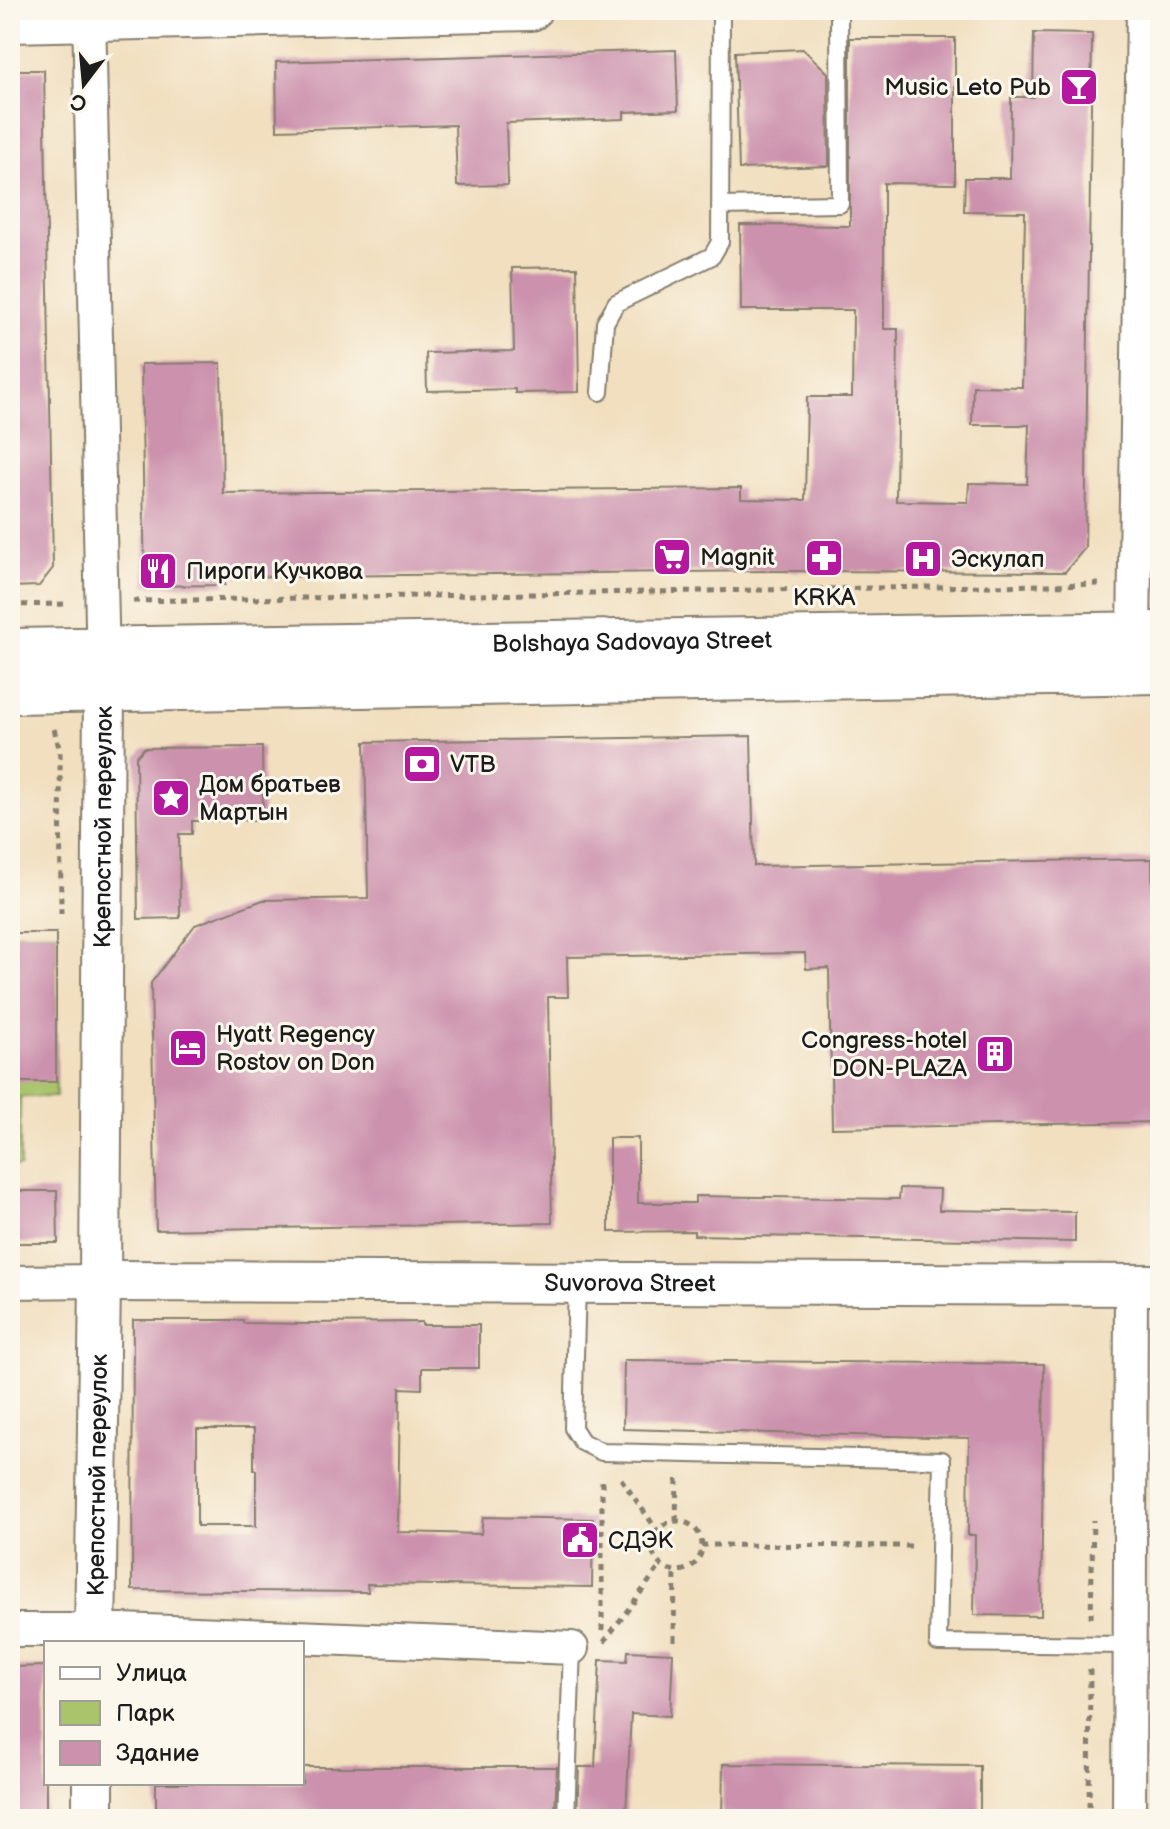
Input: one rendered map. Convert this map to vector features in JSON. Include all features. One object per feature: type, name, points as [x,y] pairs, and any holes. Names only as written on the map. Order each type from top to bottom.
[{"type":"main road","name":"Bolshaya Sadovaya Street","points":[[103,670],[1147,634]]},
{"type":"main road","points":[[10,651],[103,670]]},
{"type":"main road","name":"Bolshaya Sadovaya Street","points":[[103,670],[1160,671]]},
{"type":"main road","points":[[10,691],[103,670]]},
{"type":"street","points":[[10,22],[89,15],[531,10]]},
{"type":"street","points":[[1143,10],[1134,584],[1147,634]]},
{"type":"street","name":"Крепостной переулок","points":[[89,15],[103,670],[95,1636]]},
{"type":"street","points":[[10,1282],[100,1281]]},
{"type":"street","name":"Suvorova Street","points":[[100,1281],[1145,1286]]},
{"type":"street","points":[[1129,1819],[1130,1645],[1145,1286]]},
{"type":"street","points":[[10,1630],[95,1636],[294,1641]]},
{"type":"street","points":[[304,1641],[572,1648]]},
{"type":"street","points":[[93,1785],[93,1819]]},
{"type":"lane","points":[[600,392],[605,323],[616,303],[712,256],[720,242],[721,10]]},
{"type":"lane","points":[[720,206],[840,204],[839,10]]},
{"type":"lane","points":[[577,1284],[573,1428],[582,1442],[602,1452],[942,1460],[938,1643],[1130,1645]]},
{"type":"lane","points":[[566,1819],[572,1648]]},
{"type":"path","points":[[126,601],[1134,584]]},
{"type":"path","points":[[10,605],[44,605]]},
{"type":"path","points":[[51,720],[60,751]]},
{"type":"path","points":[[602,1452],[657,1530]]},
{"type":"path","points":[[602,1452],[601,1646],[661,1565]]},
{"type":"path","points":[[676,1521],[677,1454]]},
{"type":"path","points":[[1089,1819],[1093,1517]]},
{"type":"path","points":[[676,1521],[687,1523],[696,1530],[701,1540],[701,1552],[696,1562],[687,1569],[675,1571],[657,1561],[652,1551],[652,1540],[657,1530],[666,1523],[676,1521]]},
{"type":"path","points":[[701,1545],[941,1546]]},
{"type":"path","points":[[674,1641],[675,1571]]},
{"type":"green space","points":[[10,933],[56,933],[56,1097],[20,1097],[20,1166],[10,1166]]},
{"type":"building","points":[[1034,33],[1092,34],[1085,548],[1065,572],[769,571],[225,577],[225,585],[145,586],[141,364],[221,363],[223,493],[741,488],[741,499],[805,500],[807,397],[852,397],[853,310],[741,310],[740,225],[850,226],[850,38],[955,38],[955,184],[884,183],[884,329],[898,329],[896,501],[968,502],[969,483],[1027,484],[1029,425],[972,425],[973,386],[1022,387],[1025,212],[964,211],[965,178],[1010,178],[1011,97],[1033,97]]},
{"type":"building","points":[[803,49],[828,73],[829,166],[739,169],[735,52]]},
{"type":"building","points":[[676,50],[678,110],[624,112],[624,119],[506,123],[508,185],[457,186],[455,125],[277,130],[276,62]]},
{"type":"building","points":[[10,70],[44,70],[53,568],[39,586],[10,587]]},
{"type":"building","points":[[577,267],[579,392],[515,393],[515,389],[427,391],[426,353],[514,351],[512,268]]},
{"type":"building","points":[[751,736],[754,866],[1152,859],[1154,985],[1160,985],[1160,1122],[832,1128],[829,968],[806,969],[805,953],[567,957],[568,997],[548,997],[552,1223],[156,1230],[151,983],[195,925],[263,900],[368,898],[365,742]]},
{"type":"building","points":[[262,747],[263,820],[192,821],[192,834],[179,834],[180,918],[138,919],[136,757],[144,748]]},
{"type":"building","points":[[10,933],[56,933],[56,1082],[10,1082]]},
{"type":"building","points":[[609,1138],[638,1138],[638,1203],[695,1203],[695,1196],[899,1199],[900,1188],[940,1189],[939,1210],[1075,1212],[1075,1242],[694,1235],[694,1231],[609,1232]]},
{"type":"building","points":[[10,1191],[57,1191],[58,1243],[17,1243],[17,1224],[10,1224]]},
{"type":"building","points":[[133,1320],[479,1325],[479,1368],[422,1368],[422,1389],[400,1388],[398,1532],[481,1534],[483,1517],[593,1519],[592,1587],[367,1584],[368,1592],[132,1590]],"holes":[[[197,1429],[254,1429],[256,1526],[197,1526]]]},
{"type":"building","points":[[624,1360],[1044,1364],[1041,1616],[974,1615],[975,1535],[968,1535],[969,1438],[623,1429]]},
{"type":"building","points":[[628,1651],[673,1653],[670,1716],[631,1714],[626,1814],[577,1817],[579,1767],[595,1767],[600,1660],[627,1661]]},
{"type":"building","points":[[44,1666],[46,1819],[10,1819],[10,1667]]},
{"type":"building","points":[[723,1764],[980,1766],[980,1819],[722,1819]]},
{"type":"building","points":[[304,1767],[557,1767],[553,1819],[156,1819],[156,1785],[304,1785]]},
{"type":"place","name":"Music Leto Pub","points":[[1079,87]]},
{"type":"place","name":"Magnit","points":[[672,557]]},
{"type":"place","name":"KRKA","points":[[824,558]]},
{"type":"place","name":"Эскулап","points":[[923,559]]},
{"type":"place","name":"Пироги Кучкова","points":[[158,571]]},
{"type":"place","name":"VTB","points":[[422,764]]},
{"type":"place","name":"Дом братьев Мартын","points":[[171,798]]},
{"type":"place","name":"Hyatt Regency Rostov on Don","points":[[188,1048]]},
{"type":"place","name":"Congress-hotel DON-PLAZA","points":[[995,1054]]},
{"type":"place","name":"СДЭК","points":[[580,1540]]}]
